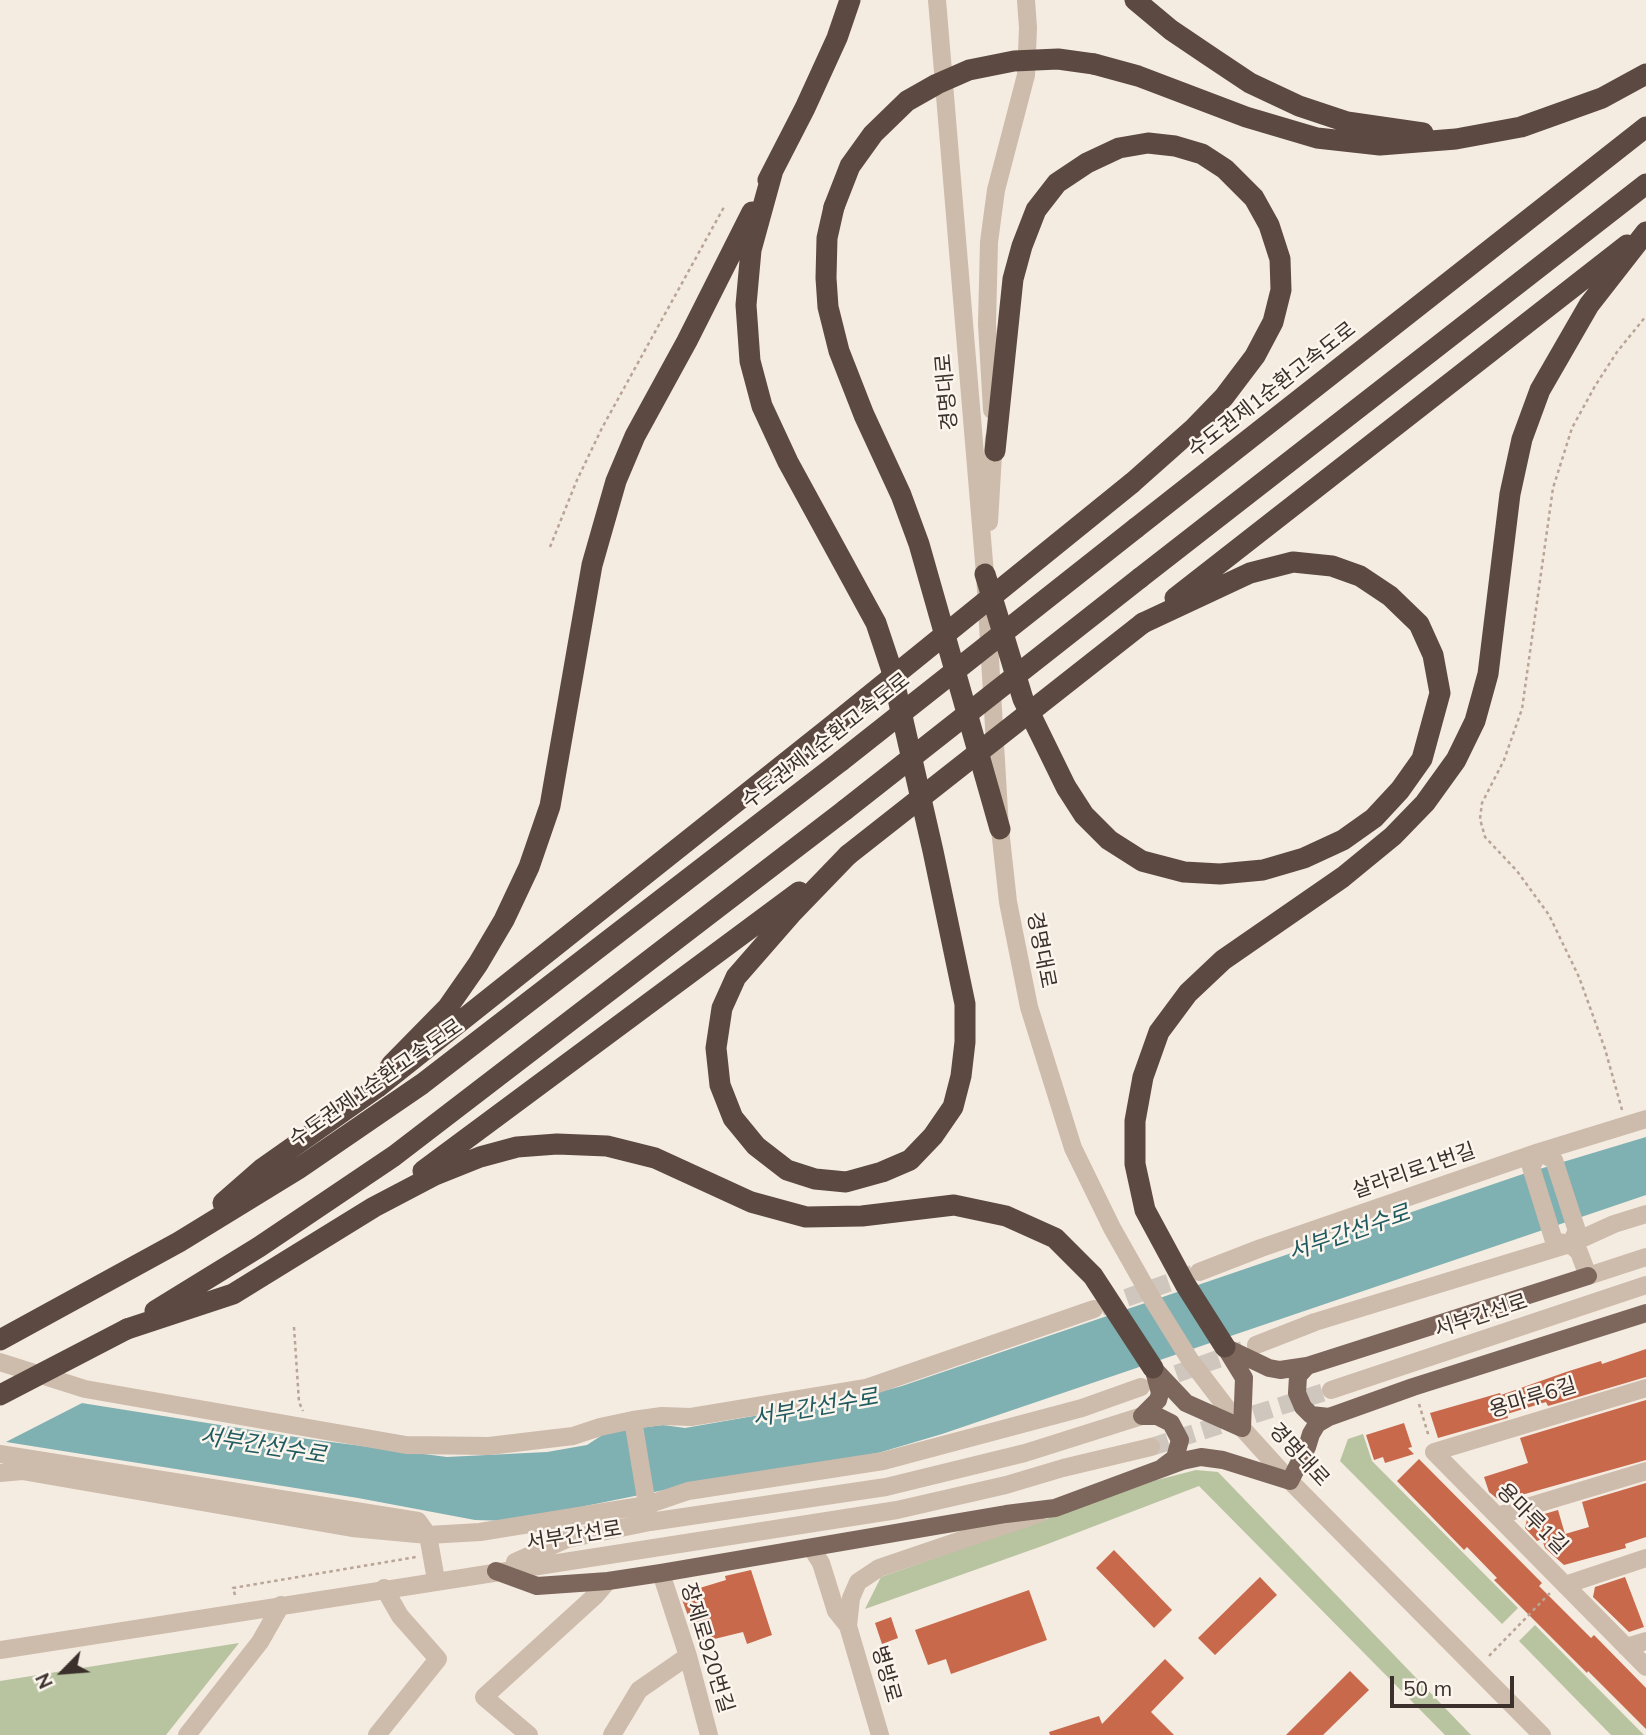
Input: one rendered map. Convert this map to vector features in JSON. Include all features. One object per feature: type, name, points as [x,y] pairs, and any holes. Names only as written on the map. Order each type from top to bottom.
[{"type":"highway","points":[[378,1087],[392,1064],[448,1007],[478,964],[504,920],[529,867],[550,806],[592,565],[616,481],[635,436],[687,341],[832,50],[850,0]]},
{"type":"highway","points":[[1135,0],[1171,30],[1250,83],[1299,106],[1347,122],[1456,139]]},
{"type":"highway","points":[[1000,829],[919,544],[901,495],[864,415],[839,351],[828,307],[827,238],[834,207],[850,166],[873,134],[907,101],[937,84],[970,69],[1014,61],[1058,59],[1094,64],[1138,76],[1246,117],[1317,138],[1380,145],[1456,139],[1521,127],[1602,98],[1646,74]]},
{"type":"highway","name":"수도권제1순환고속도로","points":[[0,1340],[178,1242],[298,1169],[422,1083],[841,761],[1646,127]]},
{"type":"highway","points":[[178,1242],[262,1168],[378,1087],[838,721],[1132,483],[1194,428],[1224,397],[1255,356],[1273,322],[1281,289],[1280,259],[1269,225],[1254,198],[1225,169],[1202,154],[1175,146],[1148,143],[1119,148],[1087,163],[1057,183],[1036,211],[1021,246],[1013,279],[995,451]]},
{"type":"highway","points":[[773,170],[751,250],[746,304],[750,361],[762,406],[788,462],[876,624],[891,668],[965,1004],[965,1042],[961,1076],[953,1107],[933,1136],[910,1160],[882,1172],[846,1182],[816,1179],[787,1170],[756,1146],[733,1118],[720,1085],[716,1048],[722,1008],[736,977],[848,855]]},
{"type":"highway","points":[[0,1395],[127,1329],[259,1247],[394,1156],[845,810],[1646,184]]},
{"type":"highway","points":[[374,1207],[848,855],[1646,231]]},
{"type":"highway","points":[[1225,1347],[1192,1278],[1145,1210],[1135,1164],[1135,1121],[1143,1077],[1159,1032],[1188,993],[1223,960],[1343,877],[1392,836],[1425,803],[1456,760],[1475,721],[1488,674],[1510,495],[1522,439],[1540,390],[1589,305],[1646,231]]},
{"type":"highway","points":[[985,574],[1023,699],[1066,787],[1084,815],[1109,839],[1142,861],[1184,873],[1220,874],[1263,870],[1304,858],[1343,840],[1374,818],[1400,790],[1422,759],[1440,693],[1433,654],[1419,624],[1390,596],[1360,576],[1332,566],[1293,562],[1250,573],[1143,623]]},
{"type":"highway","points":[[127,1329],[233,1294],[374,1207],[435,1175],[481,1157],[517,1147],[557,1144],[607,1146],[655,1158],[751,1202],[806,1217],[862,1216],[954,1205],[1006,1216],[1055,1238],[1093,1276],[1153,1368]]},
{"type":"main road","points":[[1225,1347],[1269,1368],[1280,1370],[1307,1366],[1588,1276]]},
{"type":"main road","points":[[496,1571],[537,1586],[608,1581],[812,1549],[1006,1514],[1055,1508],[1182,1461],[1201,1457],[1223,1460],[1290,1481],[1317,1424],[1329,1417],[1413,1387],[1646,1313]]},
{"type":"main road","points":[[1153,1368],[1186,1403],[1242,1427],[1244,1378],[1225,1347]]},
{"type":"main road","points":[[1307,1366],[1298,1376],[1297,1393],[1303,1407],[1311,1415],[1329,1417]]},
{"type":"main road","points":[[1142,1416],[1158,1400],[1160,1393],[1153,1368]]},
{"type":"main road","points":[[1142,1416],[1157,1416],[1171,1423],[1180,1440],[1175,1458],[1156,1472]]},
{"type":"street","name":"경명대로","points":[[937,0],[985,574],[1000,829],[1009,902],[1029,1007],[1073,1148],[1112,1228],[1151,1297],[1190,1360],[1242,1427],[1290,1481],[1542,1735]]},
{"type":"street","points":[[985,574],[995,451],[987,324],[989,242],[996,190],[1026,75],[1026,0]]},
{"type":"street","name":"살라리로1번길","points":[[1192,1278],[1261,1248],[1541,1160],[1611,1130],[1646,1119]]},
{"type":"street","points":[[1541,1160],[1554,1241],[1573,1237]]},
{"type":"street","points":[[1541,1160],[1588,1276],[1646,1257]]},
{"type":"street","points":[[1256,1345],[1315,1322],[1646,1214]]},
{"type":"street","name":"서부간선로","points":[[1331,1390],[1646,1285]]},
{"type":"street","points":[[0,1362],[85,1389],[406,1445],[489,1446],[573,1436],[600,1427],[662,1416],[691,1417],[866,1388],[1094,1309]]},
{"type":"street","points":[[496,1571],[567,1539],[688,1491],[883,1461],[1082,1408],[1141,1387]]},
{"type":"street","name":"용마루6길","points":[[1434,1452],[1646,1388]]},
{"type":"street","points":[[0,1473],[22,1471],[352,1528],[428,1535],[480,1532],[647,1507],[886,1487],[1025,1452],[1142,1416]]},
{"type":"street","points":[[633,1423],[647,1507]]},
{"type":"street","name":"서부간선로","points":[[0,1650],[897,1510],[995,1488],[1151,1447]]},
{"type":"street","name":"용마루1길","points":[[1434,1452],[1646,1667]]},
{"type":"street","points":[[0,1454],[418,1521],[428,1535],[436,1580]]},
{"type":"street","points":[[1497,1516],[1646,1471]]},
{"type":"street","points":[[848,1626],[851,1598],[858,1582],[879,1568],[1055,1508]]},
{"type":"street","points":[[812,1549],[821,1563],[836,1611],[848,1626]]},
{"type":"street","points":[[1565,1585],[1646,1559]]},
{"type":"street","name":"장제로920번길","points":[[661,1573],[688,1656],[709,1735]]},
{"type":"street","points":[[529,1735],[484,1697],[608,1581]]},
{"type":"street","points":[[377,1735],[438,1659],[400,1616],[384,1588]]},
{"type":"street","points":[[187,1735],[260,1642],[281,1605]]},
{"type":"street","name":"병방로","points":[[848,1626],[880,1735]]},
{"type":"street","points":[[1626,1647],[1646,1641]]},
{"type":"street","points":[[611,1735],[639,1690],[688,1656]]},
{"type":"path","points":[[550,547],[577,481],[603,428],[724,207]]},
{"type":"path","points":[[1611,1130],[1622,1121],[1622,1109],[1605,1049],[1579,977],[1549,915],[1517,871],[1485,836],[1480,819],[1482,803],[1504,760],[1522,709],[1553,488],[1572,428],[1602,374],[1646,316]]},
{"type":"path","points":[[294,1326],[299,1402],[305,1414]]},
{"type":"path","points":[[1413,1387],[1434,1452]]},
{"type":"path","points":[[1476,1669],[1552,1591],[1565,1585]]},
{"type":"green space","points":[[1363,1434],[1372,1461],[1518,1608],[1502,1624],[1340,1461],[1348,1439]]},
{"type":"green space","points":[[1196,1470],[1218,1472],[1471,1735],[1445,1735],[1199,1486],[1045,1545],[865,1609],[881,1577],[1157,1480]]},
{"type":"green space","points":[[1535,1625],[1644,1735],[1611,1735],[1519,1641]]},
{"type":"green space","points":[[239,1643],[166,1735],[0,1735],[0,1681]]},
{"type":"water","name":"서부간선수로","points":[[1646,1137],[1646,1195],[942,1434],[878,1453],[699,1483],[511,1521],[475,1520],[358,1498],[0,1441],[0,1390],[308,1439],[447,1457],[547,1452],[587,1445],[607,1432],[663,1425],[685,1428],[857,1398],[902,1386],[1523,1174]]},
{"type":"pier","points":[[0,1386],[88,1400],[0,1445]]},
{"type":"building","points":[[1646,1349],[1646,1377],[1548,1406],[1546,1402],[1507,1414],[1508,1418],[1438,1438],[1430,1413],[1500,1393],[1501,1395],[1566,1372],[1601,1361],[1602,1364]]},
{"type":"building","points":[[1646,1400],[1646,1460],[1500,1501],[1489,1492],[1484,1477],[1528,1463],[1520,1438]]},
{"type":"building","points":[[1404,1423],[1412,1447],[1408,1448],[1414,1454],[1385,1463],[1383,1457],[1374,1460],[1366,1435]]},
{"type":"building","points":[[1419,1459],[1542,1583],[1539,1586],[1591,1638],[1594,1635],[1646,1688],[1646,1729],[1494,1580],[1497,1578],[1467,1547],[1464,1550],[1397,1481]]},
{"type":"building","points":[[1646,1483],[1646,1537],[1625,1544],[1626,1548],[1564,1565],[1545,1548],[1542,1539],[1537,1541],[1525,1528],[1527,1519],[1558,1510],[1565,1534],[1589,1527],[1582,1502]]},
{"type":"building","points":[[1114,1550],[1172,1610],[1154,1628],[1096,1568]]},
{"type":"building","points":[[751,1570],[772,1635],[747,1644],[743,1632],[698,1643],[680,1594],[726,1580],[725,1576]]},
{"type":"building","points":[[1260,1577],[1277,1595],[1215,1655],[1198,1638]]},
{"type":"building","points":[[1625,1577],[1644,1627],[1629,1632],[1593,1597],[1595,1587]]},
{"type":"building","points":[[1029,1590],[1047,1640],[951,1674],[946,1659],[928,1665],[915,1630]]},
{"type":"building","points":[[891,1617],[898,1638],[882,1644],[875,1623]]},
{"type":"building","points":[[1165,1659],[1184,1678],[1151,1712],[1174,1735],[1050,1735],[1049,1732],[1099,1716],[1102,1724]]},
{"type":"building","points":[[1350,1671],[1369,1690],[1323,1735],[1286,1735]]},
{"type":"tunnel","points":[[1101,1307],[1193,1274]]},
{"type":"tunnel","points":[[1151,1383],[1243,1350]]},
{"type":"tunnel","points":[[1151,1447],[1331,1390]]}]
